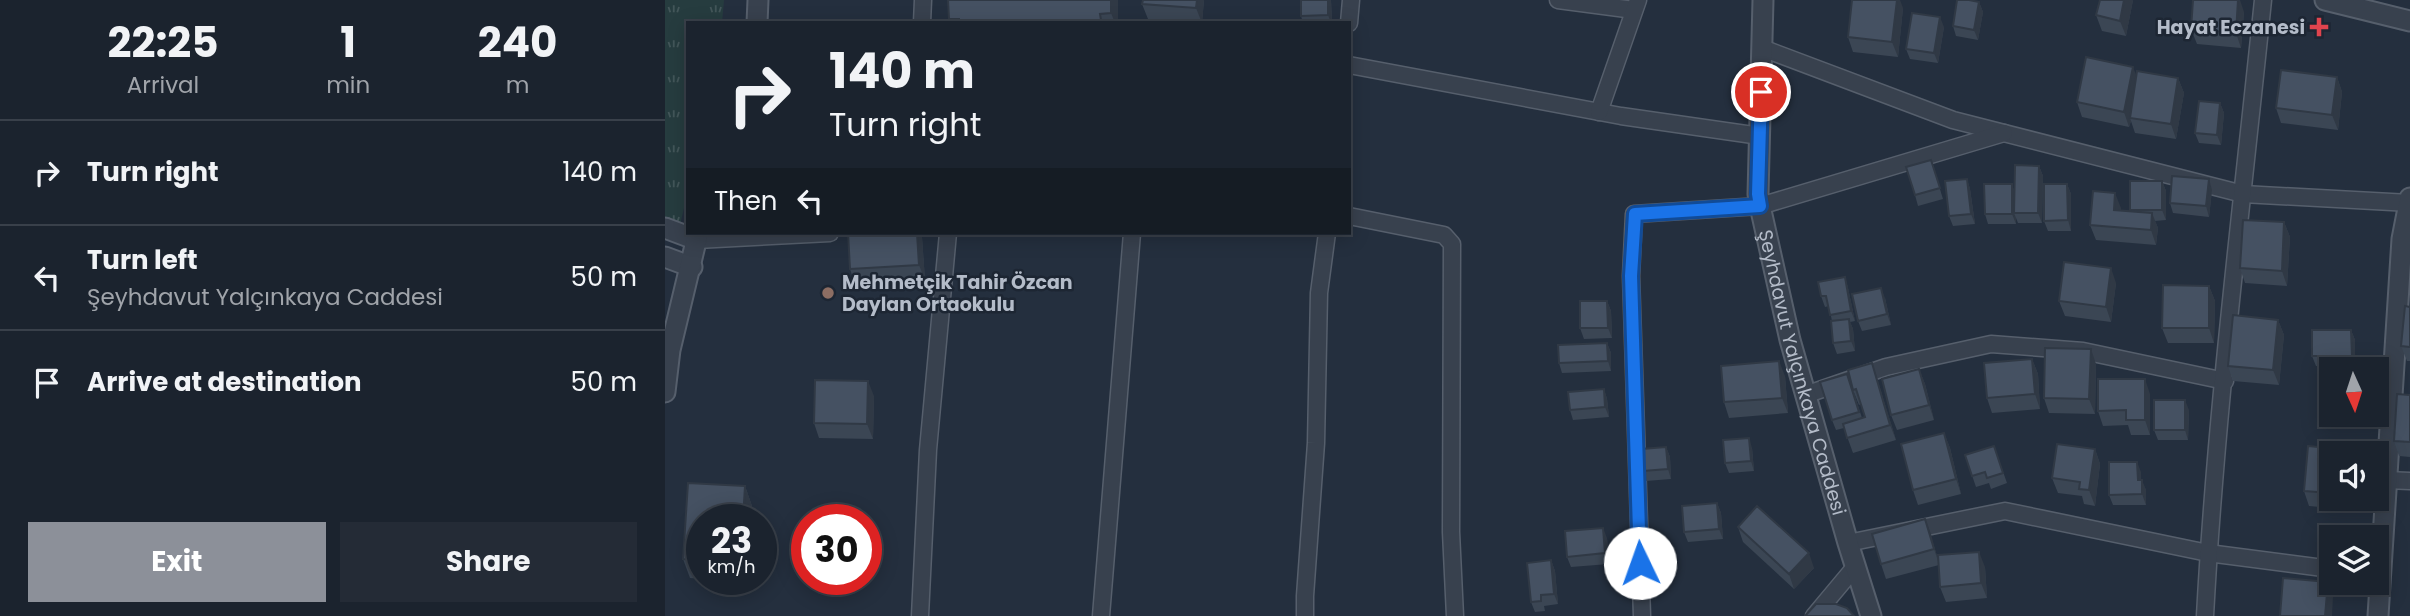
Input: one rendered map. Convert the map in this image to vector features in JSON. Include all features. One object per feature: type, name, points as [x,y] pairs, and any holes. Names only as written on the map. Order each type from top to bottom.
[{"type":"street","points":[[757,21],[758,0]]},
{"type":"street","points":[[922,21],[923,0]]},
{"type":"street","points":[[1349,21],[1351,0]]},
{"type":"street","points":[[1558,0],[1636,5],[1599,112]]},
{"type":"street","name":"Şeyhdavut Yalçınkaya Caddesi","points":[[1763,0],[1760,206],[1790,340],[1847,543],[1871,616]]},
{"type":"street","points":[[2205,616],[2208,553],[2263,0]]},
{"type":"street","points":[[2325,0],[2410,21]]},
{"type":"street","points":[[1762,48],[1953,120],[2243,194],[2410,203]]},
{"type":"street","points":[[1351,65],[1599,112],[1760,136]]},
{"type":"street","points":[[1642,616],[1631,276],[1635,214],[1760,206],[2004,134]]},
{"type":"street","points":[[2389,441],[2402,239],[2410,198]]},
{"type":"street","points":[[1351,216],[1444,235],[1452,244],[1451,532],[1455,616]]},
{"type":"street","points":[[665,228],[686,233]]},
{"type":"street","points":[[665,392],[668,350],[692,267],[697,236],[741,235]]},
{"type":"street","points":[[921,616],[928,450],[948,235]]},
{"type":"street","points":[[1101,616],[1132,235]]},
{"type":"street","points":[[1305,616],[1315,443],[1318,293],[1327,235]]},
{"type":"street","points":[[665,257],[692,267]]},
{"type":"street","points":[[1805,395],[1886,367],[1991,344],[2083,351],[2225,381]]},
{"type":"street","points":[[2389,480],[2410,481]]},
{"type":"street","points":[[1847,543],[2004,511],[2208,553],[2319,567]]},
{"type":"street","points":[[1814,616],[1855,567]]},
{"type":"street","points":[[2378,595],[2378,616]]},
{"type":"green space","points":[[665,0],[724,0],[722,21],[686,21],[686,199],[679,229],[665,225]]},
{"type":"building","points":[[948,0],[1111,0],[1111,13],[1100,14],[1101,20],[949,19]]},
{"type":"building","points":[[1143,0],[1197,0],[1196,8],[1142,4]]},
{"type":"building","points":[[1301,0],[1328,0],[1328,15],[1301,16]]},
{"type":"building","points":[[1852,0],[1897,0],[1892,42],[1848,37]]},
{"type":"building","points":[[1957,0],[1979,2],[1974,30],[1953,26]]},
{"type":"building","points":[[2100,0],[2124,0],[2120,21],[2096,15]]},
{"type":"building","points":[[2193,0],[2238,0],[2236,33],[2191,29]]},
{"type":"building","points":[[1912,13],[1940,17],[1934,53],[1906,49]]},
{"type":"building","points":[[2086,57],[2133,67],[2124,112],[2077,102]]},
{"type":"building","points":[[2281,70],[2337,77],[2332,115],[2276,108]]},
{"type":"building","points":[[2137,71],[2178,78],[2171,124],[2130,118]]},
{"type":"building","points":[[2199,101],[2220,103],[2217,135],[2195,133]]},
{"type":"building","points":[[1931,160],[1940,188],[1915,195],[1906,167]]},
{"type":"building","points":[[2015,165],[2039,166],[2038,213],[2014,213]]},
{"type":"building","points":[[2172,176],[2209,179],[2206,206],[2170,203]]},
{"type":"building","points":[[1967,179],[1971,214],[1949,216],[1945,181]]},
{"type":"building","points":[[2130,181],[2162,181],[2162,210],[2130,210]]},
{"type":"building","points":[[1984,184],[2012,184],[2012,214],[1985,214]]},
{"type":"building","points":[[2044,184],[2067,184],[2068,220],[2044,221]]},
{"type":"building","points":[[2093,191],[2115,193],[2114,210],[2152,213],[2151,230],[2090,225]]},
{"type":"building","points":[[2243,220],[2284,222],[2282,271],[2240,268]]},
{"type":"building","points":[[848,235],[917,235],[919,265],[850,269]]},
{"type":"building","points":[[2064,262],[2111,268],[2106,307],[2059,301]]},
{"type":"building","points":[[1845,277],[1851,311],[1830,315],[1826,296],[1821,296],[1818,282]]},
{"type":"building","points":[[2163,285],[2209,286],[2209,328],[2162,328]]},
{"type":"building","points":[[1881,288],[1887,314],[1858,321],[1852,294]]},
{"type":"building","points":[[1580,301],[1607,301],[1608,328],[1580,328]]},
{"type":"building","points":[[2405,306],[2410,307],[2410,347],[2401,346]]},
{"type":"building","points":[[2233,315],[2278,320],[2273,370],[2228,366]]},
{"type":"building","points":[[1849,319],[1851,341],[1833,343],[1831,321]]},
{"type":"building","points":[[2312,330],[2351,330],[2352,356],[2312,356]]},
{"type":"building","points":[[1607,343],[1608,361],[1559,363],[1558,345]]},
{"type":"building","points":[[2045,348],[2091,349],[2089,399],[2044,398]]},
{"type":"building","points":[[2032,359],[2035,394],[1987,398],[1984,363]]},
{"type":"building","points":[[1779,361],[1782,398],[1724,402],[1721,366]]},
{"type":"building","points":[[1872,363],[1890,425],[1847,438],[1843,424],[1865,417],[1856,389],[1853,390],[1848,370]]},
{"type":"building","points":[[1919,369],[1929,405],[1891,415],[1882,379]]},
{"type":"building","points":[[1847,374],[1859,412],[1832,420],[1820,382]]},
{"type":"building","points":[[2098,379],[2145,379],[2145,420],[2126,420],[2126,410],[2098,411]]},
{"type":"building","points":[[815,380],[868,381],[867,424],[814,423]]},
{"type":"building","points":[[1604,389],[1605,407],[1570,410],[1568,392]]},
{"type":"building","points":[[2397,394],[2410,395],[2410,442],[2394,441]]},
{"type":"building","points":[[2154,400],[2185,400],[2185,430],[2154,430]]},
{"type":"building","points":[[1944,433],[1956,479],[1913,490],[1901,444]]},
{"type":"building","points":[[1749,438],[1751,461],[1725,463],[1723,440]]},
{"type":"building","points":[[2057,444],[2095,449],[2089,490],[2079,489],[2080,482],[2052,478]]},
{"type":"building","points":[[1994,446],[2003,473],[1987,478],[1985,472],[1972,476],[1965,455]]},
{"type":"building","points":[[2308,446],[2319,447],[2319,492],[2304,491]]},
{"type":"building","points":[[1666,447],[1668,469],[1643,471],[1641,449]]},
{"type":"building","points":[[2109,462],[2137,462],[2138,480],[2142,480],[2142,494],[2109,495]]},
{"type":"building","points":[[688,483],[745,486],[744,504],[687,504]]},
{"type":"building","points":[[1717,503],[1719,529],[1684,532],[1682,506]]},
{"type":"building","points":[[1757,506],[1809,553],[1789,574],[1738,527]]},
{"type":"building","points":[[686,513],[686,559],[683,559]]},
{"type":"building","points":[[1925,519],[1934,549],[1881,564],[1872,534]]},
{"type":"building","points":[[1603,528],[1605,553],[1567,557],[1565,531]]},
{"type":"building","points":[[1979,552],[1981,583],[1940,587],[1938,555]]},
{"type":"building","points":[[1551,560],[1554,594],[1541,595],[1541,601],[1531,602],[1527,563]]},
{"type":"building","points":[[2283,578],[2319,581],[2319,595],[2327,595],[2325,616],[2280,616]]},
{"type":"building","points":[[1816,604],[1836,604],[1847,608],[1854,616],[1805,616]]},
{"type":"place","name":"Hayat Eczanesi","points":[[2319,27]]},
{"type":"place","name":"Mehmetçik Tahir Özcan Daylan Ortaokulu","points":[[828,293]]},
{"type":"route","points":[[1640,563],[1631,276],[1635,214],[1760,206],[1758,194],[1761,92]]}]
